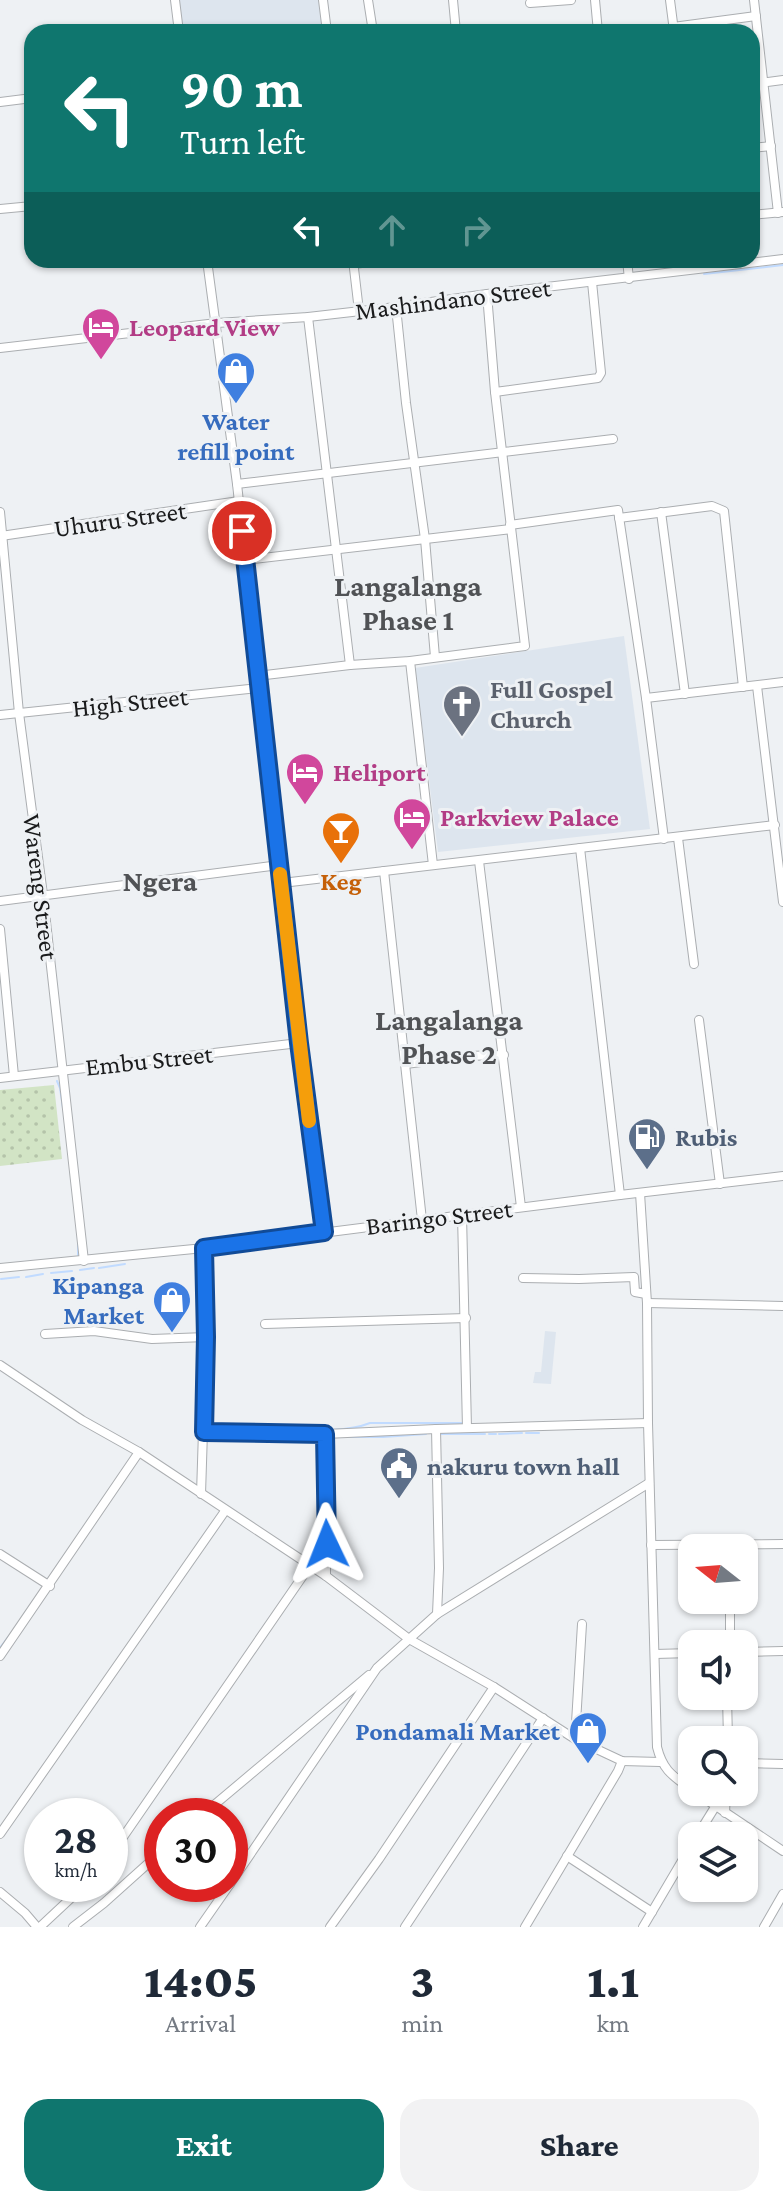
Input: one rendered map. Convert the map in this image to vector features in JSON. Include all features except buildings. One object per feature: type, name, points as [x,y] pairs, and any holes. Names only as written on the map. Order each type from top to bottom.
[{"type":"street","points":[[175,0],[178,24]]},
{"type":"street","points":[[323,0],[326,24]]},
{"type":"street","points":[[368,0],[372,24]]},
{"type":"street","points":[[453,0],[455,24]]},
{"type":"street","points":[[530,3],[571,0]]},
{"type":"street","points":[[595,0],[597,24]]},
{"type":"street","points":[[670,0],[672,24]]},
{"type":"street","points":[[754,0],[757,24]]},
{"type":"street","points":[[709,24],[756,16]]},
{"type":"street","points":[[760,49],[781,213],[760,214]]},
{"type":"street","points":[[760,83],[783,80]]},
{"type":"street","points":[[0,102],[24,99]]},
{"type":"street","points":[[760,147],[771,146]]},
{"type":"street","points":[[0,209],[24,207]]},
{"type":"street","name":"Mashindano Street","points":[[760,262],[783,259]]},
{"type":"street","points":[[208,268],[237,484],[299,1043],[324,1232]]},
{"type":"street","points":[[354,268],[359,311]]},
{"type":"street","points":[[628,268],[629,279]]},
{"type":"street","name":"Mashindano Street","points":[[0,348],[217,323],[308,317],[714,268]]},
{"type":"street","points":[[495,392],[598,378],[601,373],[592,282]]},
{"type":"street","points":[[257,676],[525,646],[495,392],[487,294]]},
{"type":"street","points":[[396,307],[425,539],[435,657]]},
{"type":"street","points":[[308,317],[350,665]]},
{"type":"street","points":[[237,484],[613,439]]},
{"type":"street","name":"Uhuru Street","points":[[2,536],[239,501]]},
{"type":"street","points":[[619,518],[712,506],[726,514],[743,687]]},
{"type":"street","points":[[245,560],[425,539],[618,510],[664,839]]},
{"type":"street","name":"Wareng Street","points":[[0,512],[19,713],[84,1261]]},
{"type":"street","points":[[661,512],[685,694]]},
{"type":"street","points":[[410,661],[433,865]]},
{"type":"street","points":[[646,698],[783,682]]},
{"type":"street","points":[[757,686],[783,902]]},
{"type":"street","name":"High Street","points":[[0,715],[259,688]]},
{"type":"street","points":[[282,883],[775,825]]},
{"type":"street","points":[[678,838],[694,964]]},
{"type":"street","points":[[580,848],[620,1195]]},
{"type":"street","points":[[479,861],[521,1207]]},
{"type":"street","points":[[0,901],[279,865]]},
{"type":"street","points":[[384,871],[422,1220]]},
{"type":"street","points":[[0,929],[14,1076]]},
{"type":"street","points":[[699,1020],[720,1184]]},
{"type":"street","name":"Embu Street","points":[[0,1078],[299,1043]]},
{"type":"street","points":[[406,1064],[465,1056],[504,1055]]},
{"type":"street","name":"Baringo Street","points":[[0,1268],[204,1248],[783,1176]]},
{"type":"street","points":[[640,1193],[647,1298],[657,1747],[660,1762],[678,1779]]},
{"type":"street","points":[[462,1215],[467,1428]]},
{"type":"street","points":[[201,1494],[206,1337],[204,1248]]},
{"type":"street","points":[[523,1278],[634,1277],[635,1292],[647,1298],[783,1306]]},
{"type":"street","points":[[265,1324],[466,1318]]},
{"type":"street","points":[[45,1334],[94,1331],[152,1339],[206,1337]]},
{"type":"street","points":[[0,1365],[82,1420],[139,1452],[326,1576],[409,1639],[494,1687],[575,1739],[622,1761],[660,1762]]},
{"type":"street","points":[[204,1432],[325,1434],[648,1423]]},
{"type":"street","points":[[436,1429],[437,1614]]},
{"type":"street","points":[[325,1434],[326,1576]]},
{"type":"street","points":[[0,1656],[139,1452]]},
{"type":"street","points":[[222,1798],[437,1614],[649,1483]]},
{"type":"street","points":[[0,1834],[225,1511]]},
{"type":"street","points":[[758,1545],[783,1544]]},
{"type":"street","points":[[651,1545],[678,1546]]},
{"type":"street","points":[[0,1554],[50,1586]]},
{"type":"street","points":[[128,1830],[309,1567]]},
{"type":"street","points":[[575,1739],[582,1624]]},
{"type":"street","points":[[758,1652],[783,1651]]},
{"type":"street","points":[[655,1654],[678,1653]]},
{"type":"street","points":[[248,1858],[377,1668]]},
{"type":"street","points":[[330,1927],[494,1687]]},
{"type":"street","points":[[405,1927],[543,1718]]},
{"type":"street","points":[[525,1927],[622,1761]]},
{"type":"street","points":[[758,1763],[783,1764]]},
{"type":"street","points":[[725,1806],[725,1813]]},
{"type":"street","points":[[706,1822],[715,1807],[783,1851]]},
{"type":"street","points":[[567,1856],[652,1912]]},
{"type":"street","points":[[73,1927],[144,1867]]},
{"type":"street","points":[[643,1927],[678,1868]]},
{"type":"street","points":[[0,1892],[38,1927],[66,1902]]},
{"type":"street","points":[[764,1927],[783,1894]]},
{"type":"street","points":[[200,1927],[217,1902]]},
{"type":"shaded area","points":[[175,0],[323,0],[326,24],[178,24]]},
{"type":"shaded area","points":[[624,636],[650,829],[438,852],[415,668]]},
{"type":"shaded area","points":[[545,1331],[556,1332],[551,1384],[533,1383],[535,1372],[541,1372]]},
{"type":"green space","points":[[54,1085],[62,1159],[0,1166],[0,1090]]},
{"type":"waterway","points":[[760,268],[783,265]]},
{"type":"waterway","points":[[704,274],[757,268]]},
{"type":"waterway","points":[[57,1081],[63,1108]]},
{"type":"waterway","points":[[78,1245],[78,1255]]},
{"type":"waterway","points":[[99,1268],[125,1264]]},
{"type":"waterway","points":[[80,1270],[94,1268]]},
{"type":"waterway","points":[[51,1273],[72,1271]]},
{"type":"waterway","points":[[26,1277],[43,1274]]},
{"type":"waterway","points":[[1,1279],[19,1277]]},
{"type":"waterway","points":[[267,1429],[333,1430],[370,1423],[463,1423]]},
{"type":"waterway","points":[[499,1434],[522,1433]]},
{"type":"waterway","points":[[526,1433],[539,1433]]},
{"type":"waterway","points":[[339,1437],[426,1434]]},
{"type":"waterway","points":[[441,1434],[485,1434]]},
{"type":"waterway","points":[[489,1434],[496,1434]]},
{"type":"waterway","points":[[249,1438],[317,1438]]},
{"type":"waterway","points":[[0,1648],[9,1636]]},
{"type":"slow traffic","points":[[280,874],[309,1121]]},
{"type":"place","name":"Leopard View","points":[[101,361]]},
{"type":"place","name":"Water refill point","points":[[236,405]]},
{"type":"place","name":"Full Gospel Church","points":[[462,738]]},
{"type":"place","name":"Heliport","points":[[305,806]]},
{"type":"place","name":"Parkview Palace","points":[[412,851]]},
{"type":"place","name":"Keg","points":[[341,865]]},
{"type":"place","name":"Rubis","points":[[647,1171]]},
{"type":"place","name":"Kipanga Market","points":[[172,1334]]},
{"type":"place","name":"nakuru town hall","points":[[399,1500]]},
{"type":"place","name":"Pondamali Market","points":[[588,1765]]},
{"type":"district","name":"Langalanga Phase 1","points":[[408,603]]},
{"type":"district","name":"Ngera","points":[[160,881]]},
{"type":"district","name":"Langalanga Phase 2","points":[[449,1037]]},
{"type":"route","points":[[242,531],[299,1043],[324,1232],[204,1248],[204,1432],[325,1434],[327,1544]]}]
